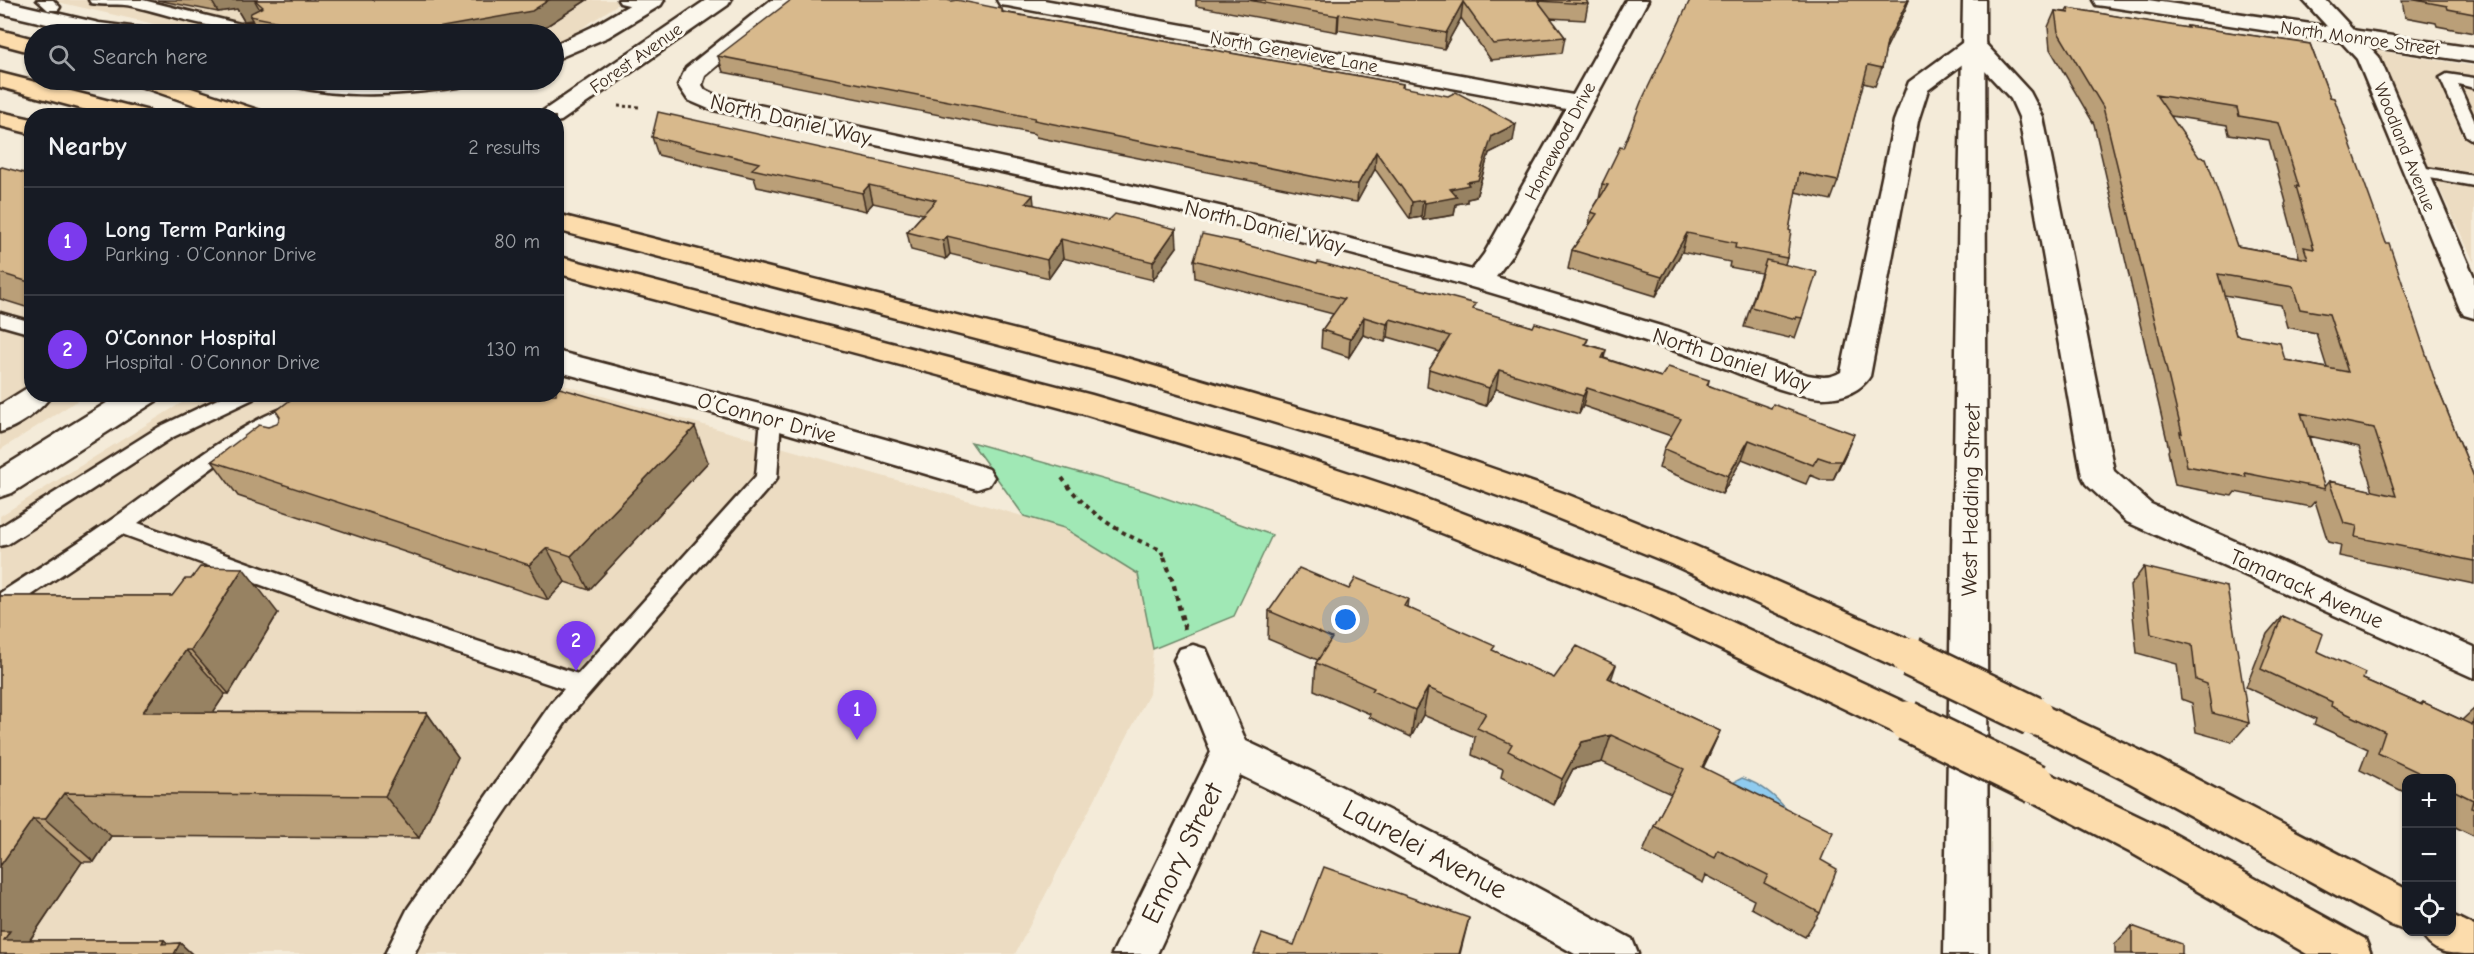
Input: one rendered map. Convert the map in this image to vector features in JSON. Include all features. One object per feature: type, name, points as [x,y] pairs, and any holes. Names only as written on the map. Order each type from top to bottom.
[{"type":"highway","points":[[0,37],[24,43]]},
{"type":"highway","points":[[0,80],[24,86]]},
{"type":"highway","points":[[39,90],[109,108]]},
{"type":"highway","points":[[175,90],[228,108]]},
{"type":"highway","points":[[0,119],[24,125]]},
{"type":"highway","points":[[564,224],[1123,367],[1414,453],[1554,503],[1683,555],[1911,657],[2144,771],[2402,909]]},
{"type":"highway","points":[[564,266],[1092,406],[1282,463],[1412,507],[1659,604],[1907,721],[2150,842],[2349,954]]},
{"type":"highway","points":[[2450,936],[2474,949]]},
{"type":"street","points":[[27,0],[49,3],[120,24]]},
{"type":"street","name":"Forest Avenue","points":[[564,108],[720,0]]},
{"type":"street","name":"North Daniel Way","points":[[784,0],[694,73],[690,85],[692,91],[709,102],[1235,217],[1480,279],[1629,325],[1804,385],[1832,388],[1850,382],[1855,376],[1906,121],[1917,87],[1974,45]]},
{"type":"street","name":"North Genevieve Lane","points":[[1008,0],[1580,104]]},
{"type":"street","name":"Homewood Drive","points":[[1480,279],[1497,256],[1637,0]]},
{"type":"street","name":"West Hedding Street","points":[[1966,954],[1974,0]]},
{"type":"street","name":"North Monroe Street","points":[[2104,0],[2474,55]]},
{"type":"street","name":"Woodland Avenue","points":[[2314,0],[2368,57],[2474,309]]},
{"type":"street","points":[[564,48],[600,32],[641,2]]},
{"type":"street","points":[[0,6],[74,24]]},
{"type":"street","name":"Tamarack Avenue","points":[[1974,45],[2022,97],[2031,117],[2098,476],[2139,513],[2474,663]]},
{"type":"street","name":"O’Connor Drive","points":[[564,363],[771,418],[977,477]]},
{"type":"street","points":[[0,485],[132,402]]},
{"type":"street","points":[[1192,660],[1231,752]]},
{"type":"street","name":"Emory Street","points":[[1134,954],[1231,752]]},
{"type":"street","name":"Laurelei Avenue","points":[[1231,752],[1353,810],[1514,896],[1616,954]]},
{"type":"lane","points":[[96,0],[105,2],[127,0],[224,24]]},
{"type":"lane","points":[[2474,82],[2447,78],[2474,136]]},
{"type":"lane","points":[[2414,171],[2474,181]]},
{"type":"lane","points":[[0,318],[24,326]]},
{"type":"lane","points":[[0,538],[166,432],[229,402]]},
{"type":"lane","points":[[0,605],[120,525],[244,437],[295,411],[326,406]]},
{"type":"lane","points":[[399,954],[418,917],[561,710],[766,478],[771,418]]},
{"type":"lane","points":[[244,437],[272,447]]},
{"type":"lane","points":[[120,525],[343,606],[582,685]]},
{"type":"path","points":[[613,106],[641,107]]},
{"type":"path","points":[[1062,478],[1075,499],[1105,524],[1136,541],[1161,550],[1173,582],[1192,660]]},
{"type":"shaded area","points":[[49,0],[624,0],[564,40],[564,24],[154,24]]},
{"type":"shaded area","points":[[2374,50],[2474,66],[2474,262]]},
{"type":"shaded area","points":[[0,167],[24,172],[24,402],[75,402],[0,450]]},
{"type":"shaded area","points":[[564,385],[1064,528],[1138,574],[1153,649],[1149,694],[1015,954],[0,954],[0,516],[183,402],[564,402]]},
{"type":"green space","points":[[971,442],[1145,491],[1272,535],[1234,616],[1153,649],[1138,574],[1064,528],[1024,516]]},
{"type":"water","points":[[1742,778],[1768,792],[1789,812],[1727,786]]},
{"type":"building","points":[[255,0],[549,0],[532,11],[459,24],[290,24],[250,16],[251,13],[263,7]]},
{"type":"building","points":[[791,0],[957,0],[1002,9],[1002,12],[1403,84],[1402,87],[1448,96],[1456,92],[1516,124],[1492,136],[1478,180],[1467,182],[1469,185],[1450,189],[1457,197],[1425,203],[1423,200],[1412,202],[1376,152],[1358,184],[1350,184],[1034,120],[1035,118],[718,56]]},
{"type":"building","points":[[1248,0],[1586,0],[1588,4],[1538,1],[1565,37],[1493,44],[1463,2],[1446,33]]},
{"type":"building","points":[[1690,0],[1908,0],[1887,42],[1882,68],[1868,65],[1838,181],[1799,173],[1789,230],[1791,231],[1787,258],[1735,248],[1736,243],[1687,233],[1662,277],[1572,250],[1597,214],[1591,212],[1608,185],[1602,184],[1620,147],[1623,148],[1641,102]]},
{"type":"building","points":[[2415,0],[2474,0],[2474,14],[2448,9],[2447,6]]},
{"type":"building","points":[[2068,8],[2188,28],[2187,26],[2310,44],[2330,97],[2334,98],[2386,243],[2389,243],[2436,384],[2474,477],[2474,561],[2355,537],[2357,526],[2344,523],[2329,481],[2396,496],[2374,428],[2301,413],[2325,489],[2245,473],[2246,477],[2187,466],[2180,432],[2182,433],[2103,107],[2058,32],[2055,11],[2069,13]],"holes":[[[2156,95],[2237,108],[2239,116],[2279,123],[2299,187],[2296,186],[2314,249],[2304,247],[2308,259],[2237,246],[2206,158],[2199,157]],[[2218,274],[2293,287],[2300,309],[2329,314],[2348,372],[2285,360],[2280,343],[2236,335]]]},
{"type":"building","points":[[658,112],[1033,195],[1026,203],[1108,221],[1115,214],[1176,229],[1153,262],[1061,239],[1047,260],[947,236],[943,241],[907,232],[936,200],[869,185],[862,193],[752,169],[759,163],[652,137]]},
{"type":"building","points":[[0,168],[24,173],[24,280],[0,273]]},
{"type":"building","points":[[1202,234],[1476,304],[1473,309],[1533,327],[1535,323],[1588,339],[1585,344],[1606,350],[1602,358],[1661,377],[1668,367],[1709,380],[1707,385],[1771,408],[1773,404],[1854,434],[1841,461],[1830,461],[1818,457],[1813,465],[1749,440],[1728,476],[1664,449],[1681,419],[1587,388],[1583,396],[1499,370],[1489,388],[1429,369],[1450,336],[1390,319],[1387,324],[1364,317],[1350,339],[1322,330],[1344,299],[1194,260]]},
{"type":"building","points":[[1766,260],[1817,272],[1802,318],[1796,317],[1796,319],[1751,307]]},
{"type":"building","points":[[564,389],[695,427],[571,556],[547,548],[529,565],[212,461],[259,425],[268,427],[277,424],[280,417],[276,411],[288,402],[564,402]]},
{"type":"building","points":[[200,567],[243,568],[191,650],[186,650],[143,712],[427,713],[385,796],[64,793],[45,819],[33,819],[0,866],[0,596],[172,596],[185,579],[191,579]]},
{"type":"building","points":[[2144,567],[2227,587],[2249,723],[2212,713],[2207,684],[2196,680],[2192,645],[2151,634]]},
{"type":"building","points":[[1299,568],[1349,589],[1356,578],[1408,599],[1404,606],[1495,646],[1492,650],[1554,678],[1577,646],[1616,665],[1608,678],[1720,731],[1702,767],[1833,832],[1821,860],[1837,869],[1820,913],[1764,883],[1768,875],[1718,850],[1715,858],[1654,826],[1684,769],[1611,735],[1582,742],[1562,779],[1508,751],[1512,744],[1477,728],[1486,713],[1428,688],[1415,710],[1372,691],[1374,688],[1316,663],[1332,638],[1269,611]]},
{"type":"building","points":[[2282,616],[2323,634],[2317,651],[2365,673],[2363,679],[2422,705],[2423,702],[2472,725],[2474,718],[2474,809],[2471,808],[2473,800],[2456,792],[2456,774],[2422,774],[2378,753],[2385,732],[2331,706],[2332,702],[2261,669]]},
{"type":"building","points":[[1324,867],[1469,918],[1459,954],[1254,954],[1262,934],[1294,945]]},
{"type":"building","points":[[2132,926],[2182,944],[2182,954],[2132,954]]},
{"type":"building","points":[[0,931],[10,931],[4,940],[164,940],[162,944],[180,943],[174,954],[0,954]]},
{"type":"place","name":"O’Connor Hospital","points":[[576,671]]},
{"type":"place","name":"Long Term Parking","points":[[857,740]]}]
